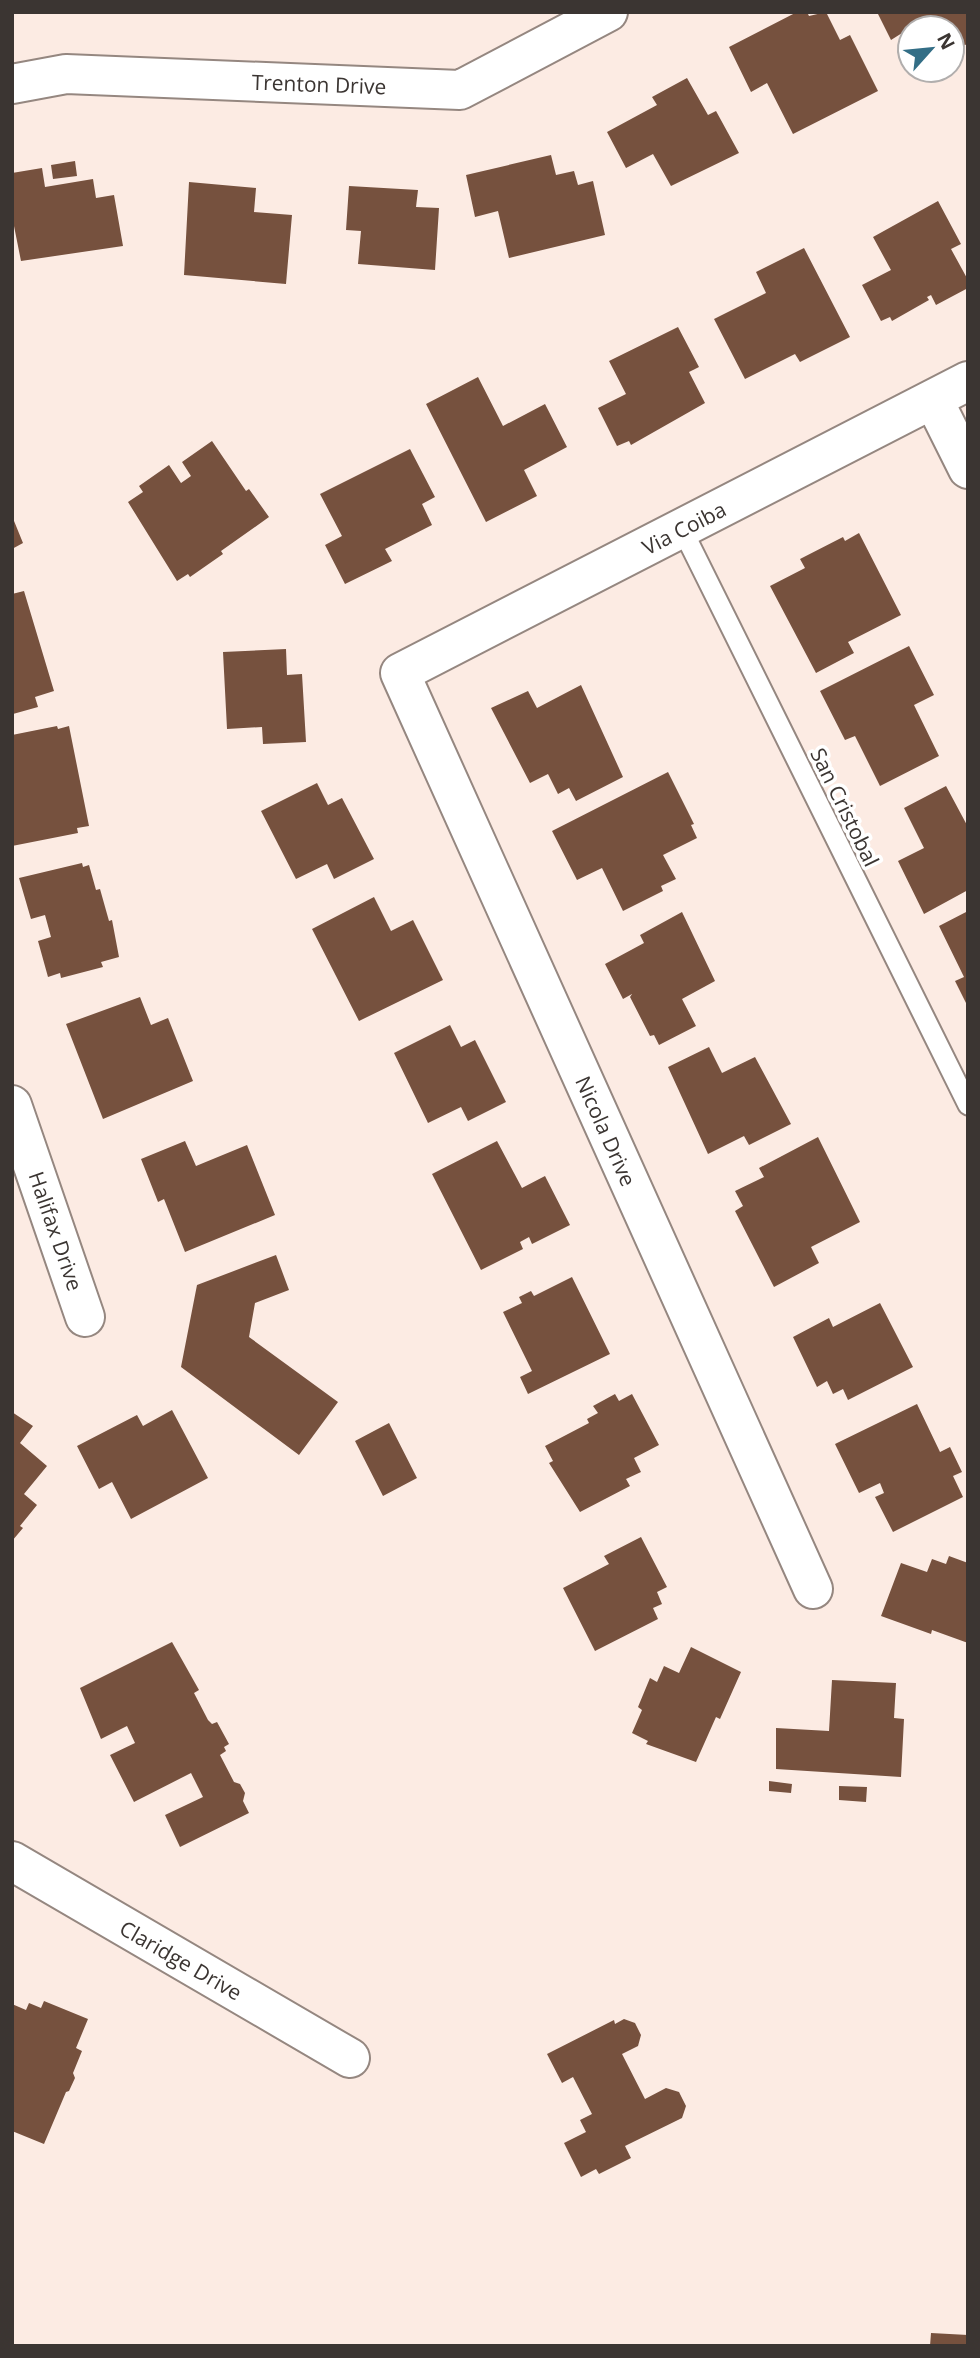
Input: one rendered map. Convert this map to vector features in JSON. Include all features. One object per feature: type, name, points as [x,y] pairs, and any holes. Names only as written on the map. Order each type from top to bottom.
[{"type":"street","name":"Trenton Drive","points":[[12,84],[66,74],[460,90],[608,12]]},
{"type":"street","name":"Via Coiba","points":[[400,673],[968,382]]},
{"type":"street","points":[[934,401],[968,469]]},
{"type":"street","name":"Nicola Drive","points":[[400,673],[813,1589]]},
{"type":"street","name":"Halifax Drive","points":[[12,1105],[85,1317]]},
{"type":"street","name":"Claridge Drive","points":[[12,1861],[351,2058]]},
{"type":"lane","name":"San Cristobal","points":[[682,529],[968,1105]]},
{"type":"building","points":[[797,12],[807,12],[809,16],[826,12],[840,40],[850,35],[878,91],[793,134],[767,83],[751,92],[729,47]]},
{"type":"building","points":[[877,12],[968,12],[968,44],[966,14],[896,14],[896,37],[891,40]]},
{"type":"building","points":[[687,78],[708,115],[716,111],[739,153],[671,186],[653,154],[626,168],[607,132],[657,105],[652,97]]},
{"type":"building","points":[[551,155],[556,175],[574,171],[578,185],[593,181],[605,235],[509,258],[498,211],[475,217],[466,175]]},
{"type":"building","points":[[75,161],[77,176],[53,179],[51,165]]},
{"type":"building","points":[[42,168],[45,187],[93,179],[96,198],[114,195],[123,246],[21,261],[12,216],[12,173]]},
{"type":"building","points":[[189,182],[256,188],[254,212],[292,215],[286,284],[184,275]]},
{"type":"building","points":[[349,186],[418,190],[416,207],[439,208],[435,270],[358,264],[361,231],[346,230]]},
{"type":"building","points":[[938,201],[961,244],[951,249],[968,280],[968,288],[936,305],[931,295],[927,297],[929,300],[892,321],[890,317],[881,321],[862,285],[891,270],[873,237]]},
{"type":"building","points":[[804,248],[850,337],[800,362],[795,354],[745,379],[714,319],[766,293],[756,272]]},
{"type":"building","points":[[678,327],[699,367],[689,372],[705,403],[631,445],[629,441],[617,446],[598,408],[626,394],[609,361]]},
{"type":"building","points":[[478,377],[503,426],[545,404],[567,447],[524,470],[537,496],[486,522],[426,404]]},
{"type":"building","points":[[212,441],[246,491],[249,489],[269,517],[190,577],[188,574],[177,581],[128,502],[143,492],[139,486],[169,465],[181,483],[191,476],[182,462]]},
{"type":"building","points":[[410,449],[435,497],[422,504],[432,525],[385,549],[392,561],[345,584],[325,545],[342,536],[320,494]]},
{"type":"building","points":[[12,516],[23,543],[12,549]]},
{"type":"building","points":[[859,533],[901,615],[848,642],[854,653],[816,673],[770,586],[805,568],[800,559],[843,537],[845,541]]},
{"type":"building","points":[[24,591],[54,691],[35,697],[38,707],[13,714],[12,594]]},
{"type":"building","points":[[909,646],[934,695],[914,705],[939,756],[880,786],[855,736],[845,740],[820,691]]},
{"type":"building","points":[[286,649],[287,675],[302,674],[306,742],[263,744],[262,727],[227,729],[223,652]]},
{"type":"building","points":[[581,685],[623,777],[576,801],[569,788],[558,794],[548,774],[530,783],[491,708],[528,691],[537,708]]},
{"type":"building","points":[[57,726],[58,729],[69,726],[89,826],[77,828],[78,833],[12,846],[12,735]]},
{"type":"building","points":[[668,772],[694,824],[691,825],[697,838],[663,855],[676,879],[661,886],[663,891],[623,911],[602,868],[577,880],[552,831]]},
{"type":"building","points":[[317,783],[328,805],[342,798],[374,859],[334,879],[327,864],[296,879],[261,811]]},
{"type":"building","points":[[946,786],[968,827],[968,890],[924,914],[898,861],[924,848],[904,808]]},
{"type":"building","points":[[82,863],[83,867],[89,865],[96,890],[100,889],[109,921],[112,920],[119,957],[101,962],[103,967],[61,978],[60,973],[48,977],[38,941],[51,937],[45,915],[31,919],[19,878]]},
{"type":"building","points":[[374,897],[391,931],[413,920],[443,980],[359,1021],[312,929]]},
{"type":"building","points":[[968,911],[968,1007],[955,981],[964,977],[939,926]]},
{"type":"building","points":[[682,912],[715,981],[682,999],[696,1026],[659,1045],[654,1035],[650,1036],[630,997],[632,994],[623,999],[605,964],[644,943],[640,935]]},
{"type":"building","points":[[140,997],[151,1025],[168,1018],[193,1081],[103,1119],[66,1024]]},
{"type":"building","points":[[450,1025],[461,1047],[475,1040],[506,1102],[468,1121],[461,1107],[428,1123],[394,1053]]},
{"type":"building","points":[[709,1047],[722,1073],[755,1057],[791,1124],[749,1145],[744,1136],[708,1154],[668,1067]]},
{"type":"building","points":[[818,1137],[860,1222],[811,1247],[819,1263],[774,1287],[735,1211],[743,1206],[735,1191],[764,1177],[759,1168]]},
{"type":"building","points":[[185,1141],[196,1166],[247,1145],[275,1215],[185,1252],[164,1199],[158,1202],[141,1159]]},
{"type":"building","points":[[497,1141],[522,1188],[545,1176],[570,1225],[532,1244],[529,1237],[520,1242],[523,1249],[481,1270],[432,1174]]},
{"type":"building","points":[[276,1255],[289,1290],[255,1303],[249,1337],[338,1402],[299,1455],[181,1367],[197,1285]]},
{"type":"building","points":[[572,1277],[610,1354],[528,1394],[520,1377],[532,1371],[503,1312],[522,1303],[519,1297],[531,1291],[534,1296]]},
{"type":"building","points":[[880,1303],[913,1367],[848,1400],[843,1389],[833,1394],[827,1381],[817,1387],[793,1337],[829,1318],[833,1327]]},
{"type":"building","points":[[615,1394],[619,1401],[632,1394],[659,1445],[634,1458],[641,1472],[626,1479],[630,1486],[580,1512],[549,1463],[553,1461],[545,1446],[589,1423],[587,1419],[598,1413],[593,1406]]},
{"type":"building","points":[[917,1404],[940,1452],[950,1447],[962,1472],[953,1476],[963,1497],[893,1532],[875,1497],[884,1493],[880,1483],[859,1493],[835,1444]]},
{"type":"building","points":[[172,1410],[208,1478],[131,1519],[112,1482],[99,1489],[77,1446],[137,1415],[143,1426]]},
{"type":"building","points":[[12,1412],[33,1426],[20,1443],[47,1466],[24,1494],[37,1505],[12,1541]]},
{"type":"building","points":[[389,1423],[417,1478],[383,1496],[355,1441]]},
{"type":"building","points":[[641,1537],[667,1587],[657,1592],[662,1604],[653,1608],[658,1619],[595,1651],[563,1588],[609,1564],[604,1556]]},
{"type":"building","points":[[949,1556],[968,1563],[968,1643],[932,1630],[931,1634],[881,1616],[901,1563],[927,1572],[932,1559],[946,1564]]},
{"type":"building","points":[[172,1642],[199,1690],[194,1693],[208,1720],[212,1724],[217,1722],[229,1744],[224,1747],[226,1751],[220,1755],[234,1782],[240,1784],[245,1793],[243,1801],[249,1813],[180,1847],[165,1815],[203,1797],[191,1773],[134,1802],[110,1755],[135,1743],[127,1726],[101,1739],[80,1688]]},
{"type":"building","points":[[691,1647],[741,1672],[720,1719],[716,1717],[696,1762],[646,1744],[648,1741],[632,1733],[642,1710],[638,1707],[650,1678],[657,1682],[664,1666],[679,1673]]},
{"type":"building","points":[[832,1680],[896,1683],[894,1718],[904,1719],[901,1777],[776,1769],[776,1728],[829,1731]]},
{"type":"building","points":[[769,1781],[792,1784],[791,1793],[769,1791]]},
{"type":"building","points":[[839,1786],[867,1787],[866,1802],[839,1800]]},
{"type":"building","points":[[44,2001],[88,2019],[76,2048],[82,2051],[73,2073],[75,2078],[66,2092],[44,2144],[12,2131],[12,2004],[26,2010],[29,2003],[41,2008]]},
{"type":"building","points":[[624,2019],[635,2023],[641,2035],[638,2046],[622,2054],[645,2099],[666,2088],[679,2092],[686,2106],[682,2118],[625,2146],[631,2158],[599,2174],[596,2169],[581,2177],[564,2143],[586,2132],[580,2120],[592,2114],[573,2077],[562,2083],[547,2054],[614,2020],[615,2024]]},
{"type":"building","points":[[931,2333],[968,2335],[968,2346],[930,2346]]}]
